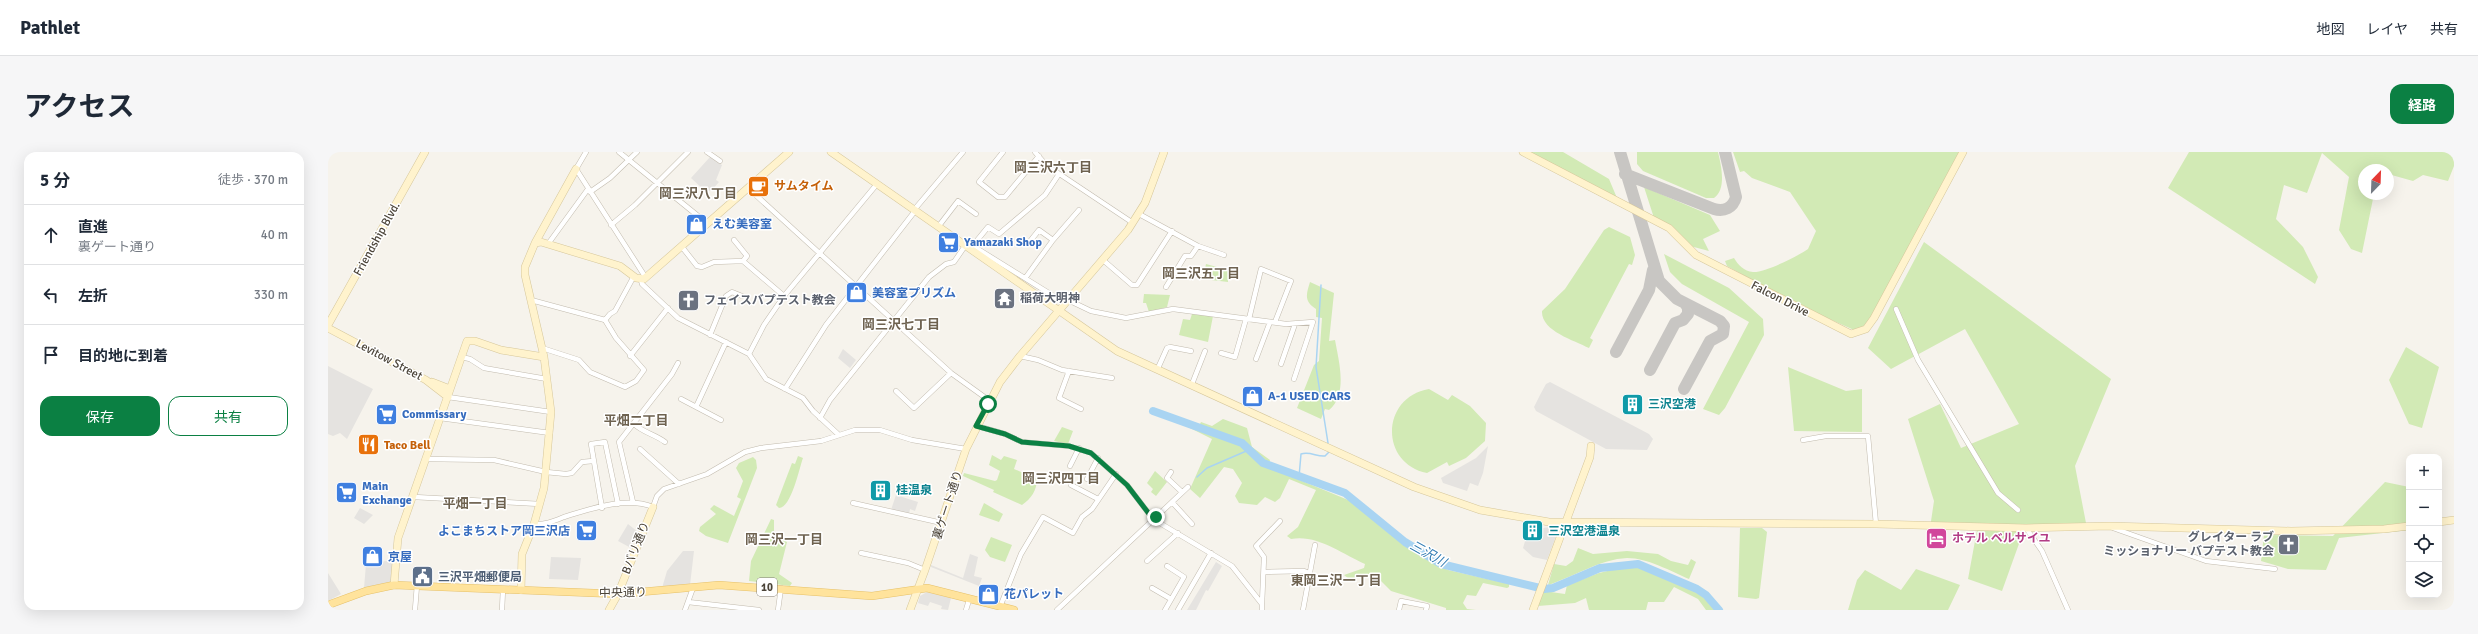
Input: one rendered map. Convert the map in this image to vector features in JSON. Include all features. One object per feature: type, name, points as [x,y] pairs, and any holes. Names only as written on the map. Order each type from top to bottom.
[{"type":"main road","name":"中央通り","points":[[328,605],[366,590],[394,585],[618,594],[693,588],[745,586],[872,596],[887,595],[919,588]]},
{"type":"main road","name":"10","points":[[919,588],[928,588],[969,600],[1014,610]]},
{"type":"street","name":"Friendship Blvd.","points":[[328,326],[425,152]]},
{"type":"street","points":[[521,590],[522,554],[540,504],[546,472],[551,412],[544,357],[532,300],[524,271],[535,243],[586,152]]},
{"type":"street","points":[[619,152],[655,183],[708,224]]},
{"type":"street","points":[[548,244],[589,190],[610,178],[637,152]]},
{"type":"street","points":[[611,225],[635,205],[655,183],[688,152]]},
{"type":"street","points":[[707,152],[720,161]]},
{"type":"street","points":[[605,320],[615,311],[640,278],[682,247],[788,152]]},
{"type":"street","points":[[831,152],[938,227],[970,247],[1026,277],[1067,302],[1091,311],[1126,318],[1173,310],[1295,324],[1313,322],[1294,379]]},
{"type":"street","points":[[785,389],[826,325],[915,210],[963,152]]},
{"type":"street","points":[[1003,152],[979,182],[998,197],[1005,197],[1039,156]]},
{"type":"street","points":[[1035,152],[1046,165],[1133,223]]},
{"type":"street","name":"裏ゲート通り","points":[[910,610],[926,570],[966,449],[976,426],[990,401],[1020,356],[1133,223],[1139,214],[1150,190],[1164,152]]},
{"type":"street","name":"Falcon Drive","points":[[1523,152],[1669,228],[1696,254],[1851,334],[1866,329],[1874,318],[1963,152]]},
{"type":"street","points":[[576,169],[611,225],[642,284],[689,325],[749,354],[766,379],[803,398],[820,418],[839,435]]},
{"type":"street","points":[[820,418],[830,400],[928,277],[946,264],[954,262],[988,227],[999,234],[1045,195],[1060,174]]},
{"type":"street","points":[[749,354],[764,325],[784,296],[877,184]]},
{"type":"street","points":[[748,188],[951,373],[990,401]]},
{"type":"street","points":[[938,227],[958,201],[976,214]]},
{"type":"street","points":[[1026,277],[1052,240],[1079,210]]},
{"type":"street","points":[[1139,214],[1198,246],[1224,255]]},
{"type":"street","points":[[1032,240],[1039,230],[1052,240]]},
{"type":"street","points":[[1103,260],[1132,285],[1137,284],[1172,231]]},
{"type":"street","points":[[734,240],[747,256],[743,261]]},
{"type":"street","points":[[535,243],[541,242],[620,266],[640,278]]},
{"type":"street","points":[[1166,287],[1185,256],[1191,256],[1198,246]]},
{"type":"street","points":[[682,247],[697,266],[702,267],[714,262],[743,261],[784,296]]},
{"type":"street","points":[[970,247],[1058,311],[1117,351],[1158,368],[1440,498],[1475,508],[1524,519],[1565,522],[1876,524],[2026,528],[2110,526],[2291,531],[2384,529],[2406,526]]},
{"type":"street","points":[[1222,353],[1235,357],[1248,319],[1261,269],[1291,281],[1256,359]]},
{"type":"street","points":[[710,335],[726,296],[732,292],[742,296]]},
{"type":"street","points":[[532,300],[605,320],[630,356],[644,370],[636,381],[625,387],[590,372],[579,360],[542,348]]},
{"type":"street","points":[[630,356],[668,308]]},
{"type":"street","points":[[1896,309],[1918,360],[1998,493],[2018,510]]},
{"type":"street","points":[[1281,364],[1295,324]]},
{"type":"street","name":"Levitow Street","points":[[328,326],[426,380],[448,397]]},
{"type":"street","points":[[394,585],[398,538],[414,497],[466,342],[470,340],[501,350],[544,357]]},
{"type":"street","points":[[696,407],[726,342]]},
{"type":"street","points":[[1158,368],[1167,348],[1170,347],[1190,351]]},
{"type":"street","points":[[1192,384],[1205,351]]},
{"type":"street","points":[[1020,356],[1038,360],[1069,371],[1112,378]]},
{"type":"street","points":[[461,357],[470,359],[484,368],[547,379]]},
{"type":"street","points":[[633,502],[620,442],[672,374],[678,363]]},
{"type":"street","points":[[1069,371],[1059,398],[1081,410]]},
{"type":"street","points":[[896,391],[914,408],[951,373]]},
{"type":"street","points":[[426,380],[450,388]]},
{"type":"street","points":[[448,397],[551,412]]},
{"type":"street","points":[[682,399],[721,420]]},
{"type":"street","points":[[440,418],[484,422],[550,433]]},
{"type":"street","points":[[634,424],[644,433],[657,436],[665,442]]},
{"type":"street","points":[[976,426],[1005,434],[1022,442],[1078,448],[1098,458],[1116,474],[1153,519],[1178,532],[1232,566],[1262,604]]},
{"type":"street","points":[[534,524],[544,524],[618,504],[633,502],[653,507],[661,492],[707,474],[745,452],[761,448],[821,441],[870,428],[912,440],[966,449]]},
{"type":"street","points":[[1803,440],[1826,436],[1868,436],[1876,524]]},
{"type":"street","points":[[602,508],[591,444],[605,442],[618,504]]},
{"type":"street","points":[[1533,610],[1592,452],[1591,446]]},
{"type":"street","points":[[1070,466],[1078,448]]},
{"type":"street","points":[[640,449],[679,484]]},
{"type":"street","points":[[1087,479],[1098,458]]},
{"type":"street","points":[[426,459],[494,460],[546,472],[572,473],[582,462],[593,461]]},
{"type":"street","points":[[1171,472],[1167,478],[1182,492]]},
{"type":"street","points":[[1000,607],[1021,554],[1043,517],[1073,533],[1082,517],[1092,509],[1116,474]]},
{"type":"street","points":[[1071,485],[1098,499]]},
{"type":"street","points":[[1057,610],[1188,487]]},
{"type":"street","points":[[414,497],[540,504]]},
{"type":"street","points":[[1172,502],[1192,524]]},
{"type":"street","points":[[852,503],[942,523]]},
{"type":"street","name":"Bバリ通り","points":[[611,609],[653,507]]},
{"type":"street","points":[[2442,522],[2454,520]]},
{"type":"street","points":[[1262,610],[1265,572],[1264,556],[1256,546],[1280,521]]},
{"type":"street","points":[[2110,526],[2206,561],[2275,569]]},
{"type":"street","points":[[2026,528],[2042,551],[2068,610]]},
{"type":"street","points":[[1147,561],[1178,532]]},
{"type":"street","points":[[1303,610],[1315,545]]},
{"type":"street","points":[[861,553],[908,563],[926,570]]},
{"type":"street","points":[[1178,610],[1211,554]]},
{"type":"street","points":[[1165,610],[1184,576],[1167,566]]},
{"type":"street","points":[[1265,572],[1304,571],[1309,573]]},
{"type":"street","points":[[416,610],[417,585]]},
{"type":"street","points":[[685,610],[693,588]]},
{"type":"street","points":[[778,610],[781,588]]},
{"type":"street","points":[[1152,588],[1171,599]]},
{"type":"street","points":[[502,610],[503,589]]},
{"type":"street","points":[[966,610],[969,600]]},
{"type":"street","points":[[1399,610],[1401,601],[1427,606],[1426,610]]},
{"type":"street","points":[[688,602],[759,610]]},
{"type":"street","points":[[710,610],[712,605]]},
{"type":"green space","points":[[1529,152],[1563,152],[1609,179],[1617,198]]},
{"type":"green space","points":[[1637,152],[1718,152],[1722,176],[1721,189],[1714,198],[1706,198],[1643,171],[1637,164]]},
{"type":"green space","points":[[1733,152],[1960,152],[1869,321],[1860,329],[1854,330],[1796,304],[1727,266],[1725,261],[1734,258],[1742,267],[1753,272],[1758,272],[1773,267],[1808,249],[1816,231],[1790,192],[1752,178],[1744,171],[1740,172]]},
{"type":"green space","points":[[2189,152],[2454,152],[2454,166],[2448,181],[2423,175],[2413,181],[2394,176],[2394,164],[2358,164],[2358,200],[2373,200],[2362,253],[2351,249],[2339,230],[2349,177],[2322,153],[2307,193],[2284,185],[2276,219],[2303,247],[2318,277],[2315,284],[2168,188]]},
{"type":"green space","points":[[1644,187],[1710,215],[1720,231],[1703,239],[1709,251],[1690,246],[1654,218]]},
{"type":"green space","points":[[1609,227],[1630,237],[1635,255],[1632,265],[1629,264],[1590,338],[1593,340],[1589,348],[1552,329],[1543,318],[1542,311],[1565,289],[1604,230]]},
{"type":"green space","points":[[1924,242],[2111,379],[2075,466],[2086,523],[2025,527],[2002,591],[1968,579],[1977,530],[1930,528],[1934,501],[1908,419],[1940,404],[1961,448],[2019,424],[1965,329],[1891,369],[1868,348]]},
{"type":"green space","points":[[1664,254],[1729,288],[1763,319],[1764,335],[1725,408],[1719,415],[1703,409],[1749,322],[1682,284],[1670,272]]},
{"type":"green space","points":[[1206,264],[1228,270],[1228,282],[1203,279]]},
{"type":"green space","points":[[1310,282],[1334,293],[1329,341],[1335,340],[1341,377],[1339,395],[1329,410],[1325,409],[1321,419],[1297,408],[1314,365],[1319,361],[1322,318],[1316,317],[1316,309],[1309,303],[1307,297]]},
{"type":"green space","points":[[1144,294],[1170,295],[1167,307],[1149,312],[1146,303],[1143,303]]},
{"type":"green space","points":[[1192,314],[1213,316],[1208,342],[1179,335],[1183,319],[1190,320]]},
{"type":"green space","points":[[2406,347],[2439,367],[2422,428],[2409,424],[2389,380]]},
{"type":"green space","points":[[1788,367],[1846,391],[1862,389],[1862,432],[1794,431]]},
{"type":"green space","points":[[1429,389],[1448,400],[1452,395],[1470,406],[1486,423],[1485,441],[1466,458],[1449,466],[1447,462],[1427,473],[1411,467],[1400,457],[1394,444],[1392,430],[1395,416],[1402,404],[1413,394]]},
{"type":"green space","points":[[1223,419],[1247,428],[1252,447],[1270,460],[1268,467],[1353,502],[1409,549],[1448,570],[1509,584],[1509,587],[1507,588],[1483,583],[1476,596],[1467,595],[1463,603],[1467,609],[1476,610],[1446,610],[1446,608],[1391,591],[1373,573],[1349,579],[1344,575],[1364,568],[1365,564],[1320,542],[1301,538],[1291,539],[1287,536],[1298,527],[1316,490],[1289,479],[1280,498],[1275,502],[1265,497],[1257,505],[1239,503],[1235,496],[1242,483],[1233,469],[1224,467],[1200,498],[1190,489],[1212,439],[1186,426],[1187,424],[1198,428],[1201,422],[1212,426]]},
{"type":"green space","points":[[1062,427],[1073,431],[1068,444],[1054,441]]},
{"type":"green space","points":[[992,455],[1001,460],[1004,456],[1017,460],[1014,469],[1037,479],[1033,494],[1022,505],[963,476],[964,473],[995,481],[997,480],[1000,471],[989,465]]},
{"type":"green space","points":[[798,456],[803,458],[794,487],[787,502],[779,508],[776,505],[792,463],[795,464]]},
{"type":"green space","points":[[753,457],[756,460],[757,468],[728,543],[706,536],[699,531],[700,527],[716,514],[710,509],[714,505],[734,516],[741,499],[737,497],[743,481],[736,468],[739,463]]},
{"type":"green space","points":[[1155,471],[1167,482],[1156,496],[1151,492],[1153,489],[1147,483]]},
{"type":"green space","points":[[2385,482],[2406,486],[2406,530],[2339,538],[2326,570],[2288,569],[2261,561],[2264,535],[2333,536]]},
{"type":"green space","points":[[984,503],[1003,514],[999,522],[979,515]]},
{"type":"green space","points":[[771,519],[774,520],[774,533],[787,542],[779,574],[792,583],[790,586],[749,581],[751,561]]},
{"type":"green space","points":[[1740,528],[1762,528],[1767,532],[1759,598],[1756,599],[1738,597]]},
{"type":"green space","points":[[991,537],[1012,545],[1005,562],[990,557],[985,550]]},
{"type":"green space","points":[[1578,548],[1593,554],[1627,551],[1658,554],[1671,561],[1688,565],[1691,559],[1696,562],[1689,579],[1643,560],[1627,558],[1617,559],[1597,565],[1548,585],[1554,564],[1566,566],[1573,561]]},
{"type":"green space","points":[[1628,566],[1652,571],[1676,580],[1698,593],[1715,610],[1706,610],[1698,599],[1674,587],[1664,602],[1648,602],[1646,610],[1589,610],[1586,598],[1575,603],[1538,606],[1544,591],[1565,594],[1567,585],[1599,573]]},
{"type":"green space","points":[[1916,569],[1960,585],[1948,610],[1848,610],[1857,580],[1865,570],[1901,590]]},
{"type":"shaded area","points":[[710,157],[722,165],[716,180],[719,182],[711,191],[704,190],[691,178]]},
{"type":"shaded area","points":[[843,349],[856,360],[850,368],[838,358]]},
{"type":"shaded area","points":[[328,366],[373,389],[347,439],[340,433],[333,436],[328,434]]},
{"type":"shaded area","points":[[1550,382],[1649,434],[1653,439],[1647,450],[1606,449],[1536,411],[1534,407],[1546,384]]},
{"type":"shaded area","points":[[1488,446],[1483,473],[1478,486],[1470,483],[1467,491],[1443,483],[1441,478],[1476,458]]},
{"type":"shaded area","points":[[896,495],[918,502],[915,511],[910,509],[909,514],[891,510]]},
{"type":"shaded area","points":[[360,508],[373,515],[364,524],[354,518]]},
{"type":"shaded area","points":[[628,524],[638,532],[631,548],[618,541]]},
{"type":"shaded area","points":[[1560,526],[1547,560],[1533,557],[1523,548],[1526,538],[1539,541],[1543,528]]},
{"type":"shaded area","points":[[683,551],[694,551],[690,585],[662,588],[667,571]]},
{"type":"shaded area","points":[[970,554],[978,557],[974,576],[982,578],[979,586],[931,567],[931,565],[963,578]]},
{"type":"shaded area","points":[[551,557],[581,558],[578,580],[549,579]]},
{"type":"shaded area","points":[[393,560],[391,582],[364,588],[366,564]]},
{"type":"shaded area","points":[[1216,562],[1222,566],[1208,591],[1206,590],[1196,610],[1187,610]]},
{"type":"shaded area","points":[[328,573],[341,594],[328,601]]},
{"type":"shaded area","points":[[927,592],[951,598],[948,610],[941,609],[942,606],[930,602],[928,606],[918,603],[920,596]]},
{"type":"waterway","points":[[1321,285],[1316,367],[1328,443]]},
{"type":"waterway","name":"三沢川","points":[[1153,411],[1242,443],[1263,463],[1345,493],[1405,542],[1441,564],[1544,589],[1553,588],[1600,568],[1638,564],[1697,589],[1706,595],[1719,610]]},
{"type":"waterway","points":[[1197,477],[1207,468],[1251,449]]},
{"type":"waterway","points":[[1299,477],[1301,454],[1307,453],[1325,456],[1330,451]]},
{"type":"taxiway","points":[[1620,152],[1659,281],[1677,299],[1720,321],[1724,326],[1723,334],[1710,341],[1684,389]]},
{"type":"taxiway","points":[[1625,174],[1714,209],[1721,210],[1728,208],[1733,204],[1736,197],[1725,152]]},
{"type":"taxiway","points":[[1616,352],[1649,290],[1653,270]]},
{"type":"taxiway","points":[[1650,370],[1675,323],[1683,320],[1688,314],[1688,308],[1685,303]]},
{"type":"place","name":"サムタイム","points":[[759,186]]},
{"type":"place","name":"えむ美容室","points":[[697,224]]},
{"type":"place","name":"Yamazaki Shop","points":[[948,242]]},
{"type":"place","name":"美容室プリズム","points":[[857,293]]},
{"type":"place","name":"稲荷大明神","points":[[1004,298]]},
{"type":"place","name":"フェイスバプテスト教会","points":[[689,300]]},
{"type":"place","name":"A-1 USED CARS","points":[[1253,396]]},
{"type":"place","name":"三沢空港","points":[[1633,404]]},
{"type":"place","name":"Commissary","points":[[387,414]]},
{"type":"place","name":"Taco Bell","points":[[369,445]]},
{"type":"place","name":"桂温泉","points":[[881,490]]},
{"type":"place","name":"Main Exchange","points":[[347,493]]},
{"type":"place","name":"よこまちストア岡三沢店","points":[[586,531]]},
{"type":"place","name":"三沢空港温泉","points":[[1533,531]]},
{"type":"place","name":"ホテル ベルサイユ","points":[[1936,538]]},
{"type":"place","name":"グレイター ラブ ミッショナリー バプテスト教会","points":[[2289,544]]},
{"type":"place","name":"京屋","points":[[372,557]]},
{"type":"place","name":"三沢平畑郵便局","points":[[423,577]]},
{"type":"place","name":"花パレット","points":[[989,594]]},
{"type":"district","name":"岡三沢六丁目","points":[[1053,168]]},
{"type":"district","name":"岡三沢八丁目","points":[[698,194]]},
{"type":"district","name":"岡三沢五丁目","points":[[1201,274]]},
{"type":"district","name":"岡三沢七丁目","points":[[901,325]]},
{"type":"district","name":"平畑二丁目","points":[[636,421]]},
{"type":"district","name":"岡三沢四丁目","points":[[1061,479]]},
{"type":"district","name":"平畑一丁目","points":[[475,504]]},
{"type":"district","name":"岡三沢一丁目","points":[[784,540]]},
{"type":"district","name":"東岡三沢一丁目","points":[[1336,581]]},
{"type":"route","points":[[988,404],[976,426],[1005,434],[1022,442],[1069,446],[1091,453],[1108,466],[1127,485],[1138,502],[1153,519],[1156,517]]}]
